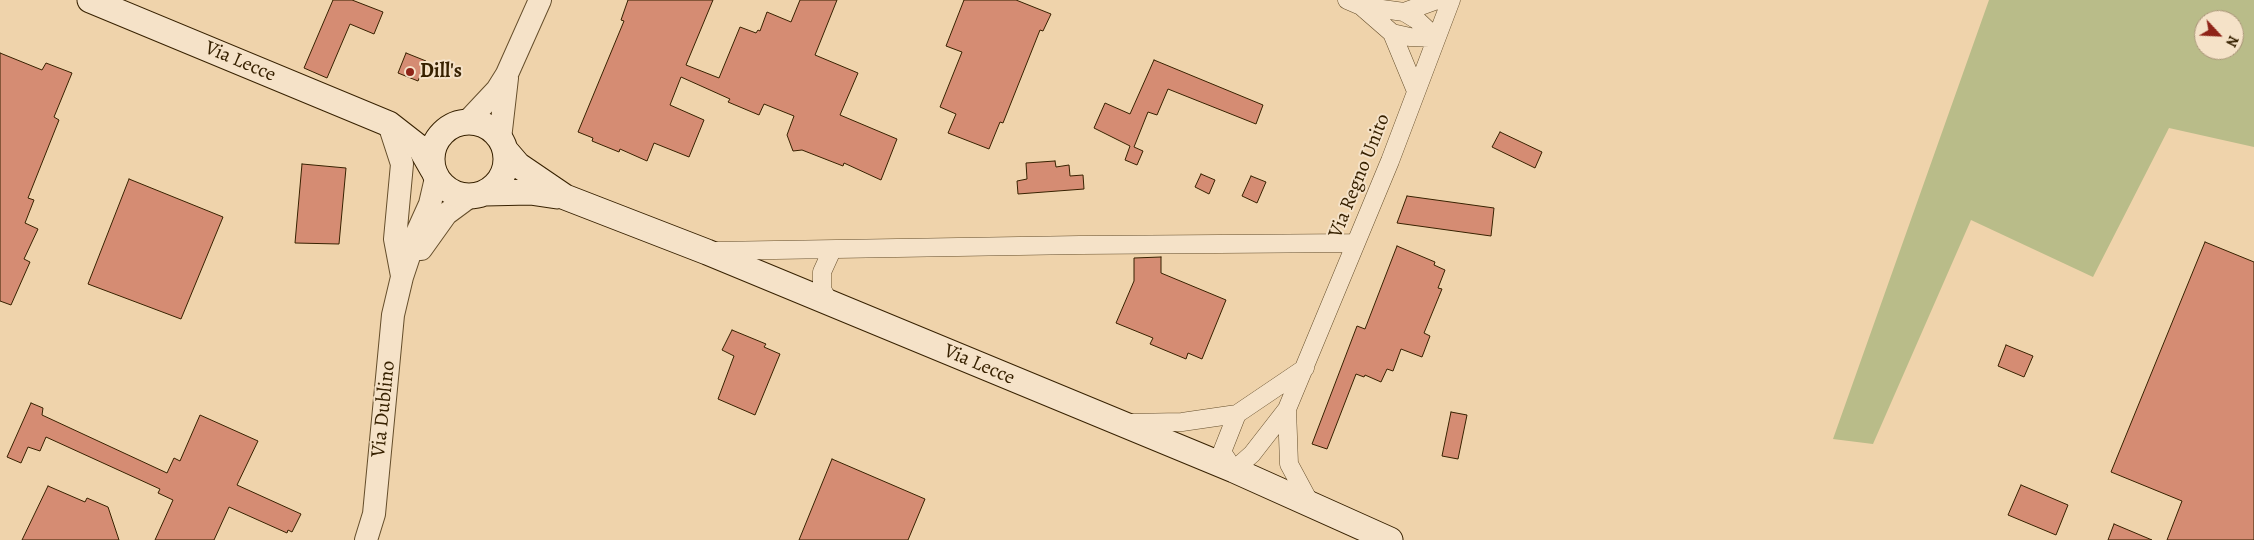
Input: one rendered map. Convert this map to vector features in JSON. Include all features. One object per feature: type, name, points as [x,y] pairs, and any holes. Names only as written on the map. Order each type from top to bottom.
[{"type":"main road","name":"Via Lecce","points":[[90,0],[389,124],[421,149],[435,174]]},
{"type":"main road","name":"Via Lecce","points":[[389,124],[432,128],[460,124]]},
{"type":"main road","points":[[460,124],[486,126],[503,145],[506,163],[503,176],[496,186],[477,195],[450,192],[435,174],[432,157],[435,144],[442,134],[460,124]]},
{"type":"main road","name":"Via Lecce","points":[[503,145],[518,165],[565,197],[706,252],[1234,470],[1390,540]]},
{"type":"main road","name":"Via Lecce","points":[[477,195],[530,192],[565,197]]},
{"type":"street","points":[[460,124],[497,90],[507,74],[540,0]]},
{"type":"street","points":[[1404,12],[1437,0]]},
{"type":"street","name":"Via Regno Unito","points":[[1287,410],[1390,161],[1451,0]]},
{"type":"street","points":[[1354,3],[1404,12],[1417,20],[1436,38]]},
{"type":"street","points":[[1354,3],[1392,33],[1410,37],[1436,38]]},
{"type":"street","points":[[1392,33],[1416,91]]},
{"type":"street","points":[[503,145],[507,74]]},
{"type":"street","name":"Via Dublino","points":[[389,124],[402,164],[395,239],[402,277]]},
{"type":"street","name":"Via Dublino","points":[[366,540],[374,514],[394,315],[402,277],[416,235],[430,204],[435,174]]},
{"type":"street","name":"Via Dublino","points":[[402,277],[446,214],[477,195]]},
{"type":"street","points":[[706,252],[1080,245],[1356,243]]},
{"type":"street","points":[[828,302],[822,288],[822,272],[832,250]]},
{"type":"street","points":[[1118,423],[1182,422],[1237,414],[1305,367]]},
{"type":"street","points":[[1237,414],[1222,452],[1234,470],[1252,454],[1287,410]]},
{"type":"street","points":[[1287,410],[1289,464],[1312,505]]},
{"type":"green space","points":[[1989,0],[2254,0],[2254,147],[2169,128],[2093,277],[1971,220],[1873,444],[1833,439]]},
{"type":"building","points":[[333,0],[352,0],[383,12],[374,34],[350,24],[327,78],[304,68]]},
{"type":"building","points":[[628,0],[713,0],[686,65],[719,78],[740,27],[756,33],[758,30],[760,31],[767,12],[791,22],[800,0],[837,0],[815,55],[858,73],[840,115],[897,139],[881,180],[844,163],[843,166],[802,150],[793,151],[787,135],[794,116],[764,104],[759,115],[728,102],[730,99],[681,77],[670,105],[704,120],[689,157],[654,143],[647,161],[620,149],[619,152],[592,141],[593,138],[578,132],[624,21],[621,20]]},
{"type":"building","points":[[964,0],[1016,0],[1051,14],[1043,31],[1040,30],[1003,123],[1000,122],[989,149],[948,133],[956,114],[940,107],[962,52],[946,46]]},
{"type":"building","points":[[0,53],[42,70],[46,63],[72,73],[54,117],[59,120],[28,198],[34,200],[25,223],[38,229],[24,259],[30,262],[11,305],[0,301]]},
{"type":"building","points":[[406,53],[426,61],[418,81],[398,73]]},
{"type":"building","points":[[1154,60],[1263,105],[1256,124],[1168,89],[1157,115],[1148,112],[1134,147],[1143,151],[1137,165],[1125,160],[1130,146],[1094,128],[1105,103],[1130,114]]},
{"type":"building","points":[[1500,132],[1542,152],[1535,168],[1492,147]]},
{"type":"building","points":[[1055,161],[1056,167],[1069,165],[1070,176],[1083,175],[1084,189],[1018,194],[1017,181],[1027,179],[1026,163]]},
{"type":"building","points":[[302,164],[346,168],[339,244],[295,243]]},
{"type":"building","points":[[1201,174],[1215,180],[1209,194],[1195,187]]},
{"type":"building","points":[[1251,176],[1266,182],[1257,203],[1242,196]]},
{"type":"building","points":[[129,179],[223,217],[181,319],[88,284]]},
{"type":"building","points":[[1407,196],[1494,208],[1491,236],[1397,223]]},
{"type":"building","points":[[2205,242],[2254,262],[2254,540],[2167,540],[2182,501],[2111,472]]},
{"type":"building","points":[[1397,246],[1435,262],[1434,265],[1445,270],[1438,288],[1442,289],[1424,333],[1430,336],[1422,357],[1401,349],[1393,371],[1387,369],[1381,382],[1365,375],[1364,377],[1356,374],[1327,449],[1312,444],[1357,326],[1365,329]]},
{"type":"building","points":[[1161,257],[1161,273],[1226,300],[1202,359],[1188,353],[1186,359],[1150,344],[1153,338],[1116,323],[1134,281],[1134,258]]},
{"type":"building","points":[[732,330],[766,344],[764,347],[780,354],[755,415],[718,399],[734,356],[722,350]]},
{"type":"building","points":[[2006,345],[2033,356],[2024,377],[1998,366]]},
{"type":"building","points":[[31,403],[43,408],[42,415],[167,473],[174,458],[180,461],[200,415],[258,441],[237,485],[301,514],[292,532],[288,530],[287,533],[229,507],[214,540],[155,540],[173,500],[158,493],[160,489],[46,437],[40,451],[28,447],[21,463],[7,457]]},
{"type":"building","points":[[1451,412],[1467,415],[1458,459],[1442,456]]},
{"type":"building","points":[[832,459],[925,499],[908,540],[799,540]]},
{"type":"building","points":[[2021,485],[2068,505],[2056,535],[2008,515]]},
{"type":"building","points":[[48,486],[85,502],[87,498],[108,507],[119,540],[22,540]]},
{"type":"building","points":[[2114,524],[2152,540],[2108,540]]},
{"type":"place","name":"Dill's","points":[[410,72]]}]
